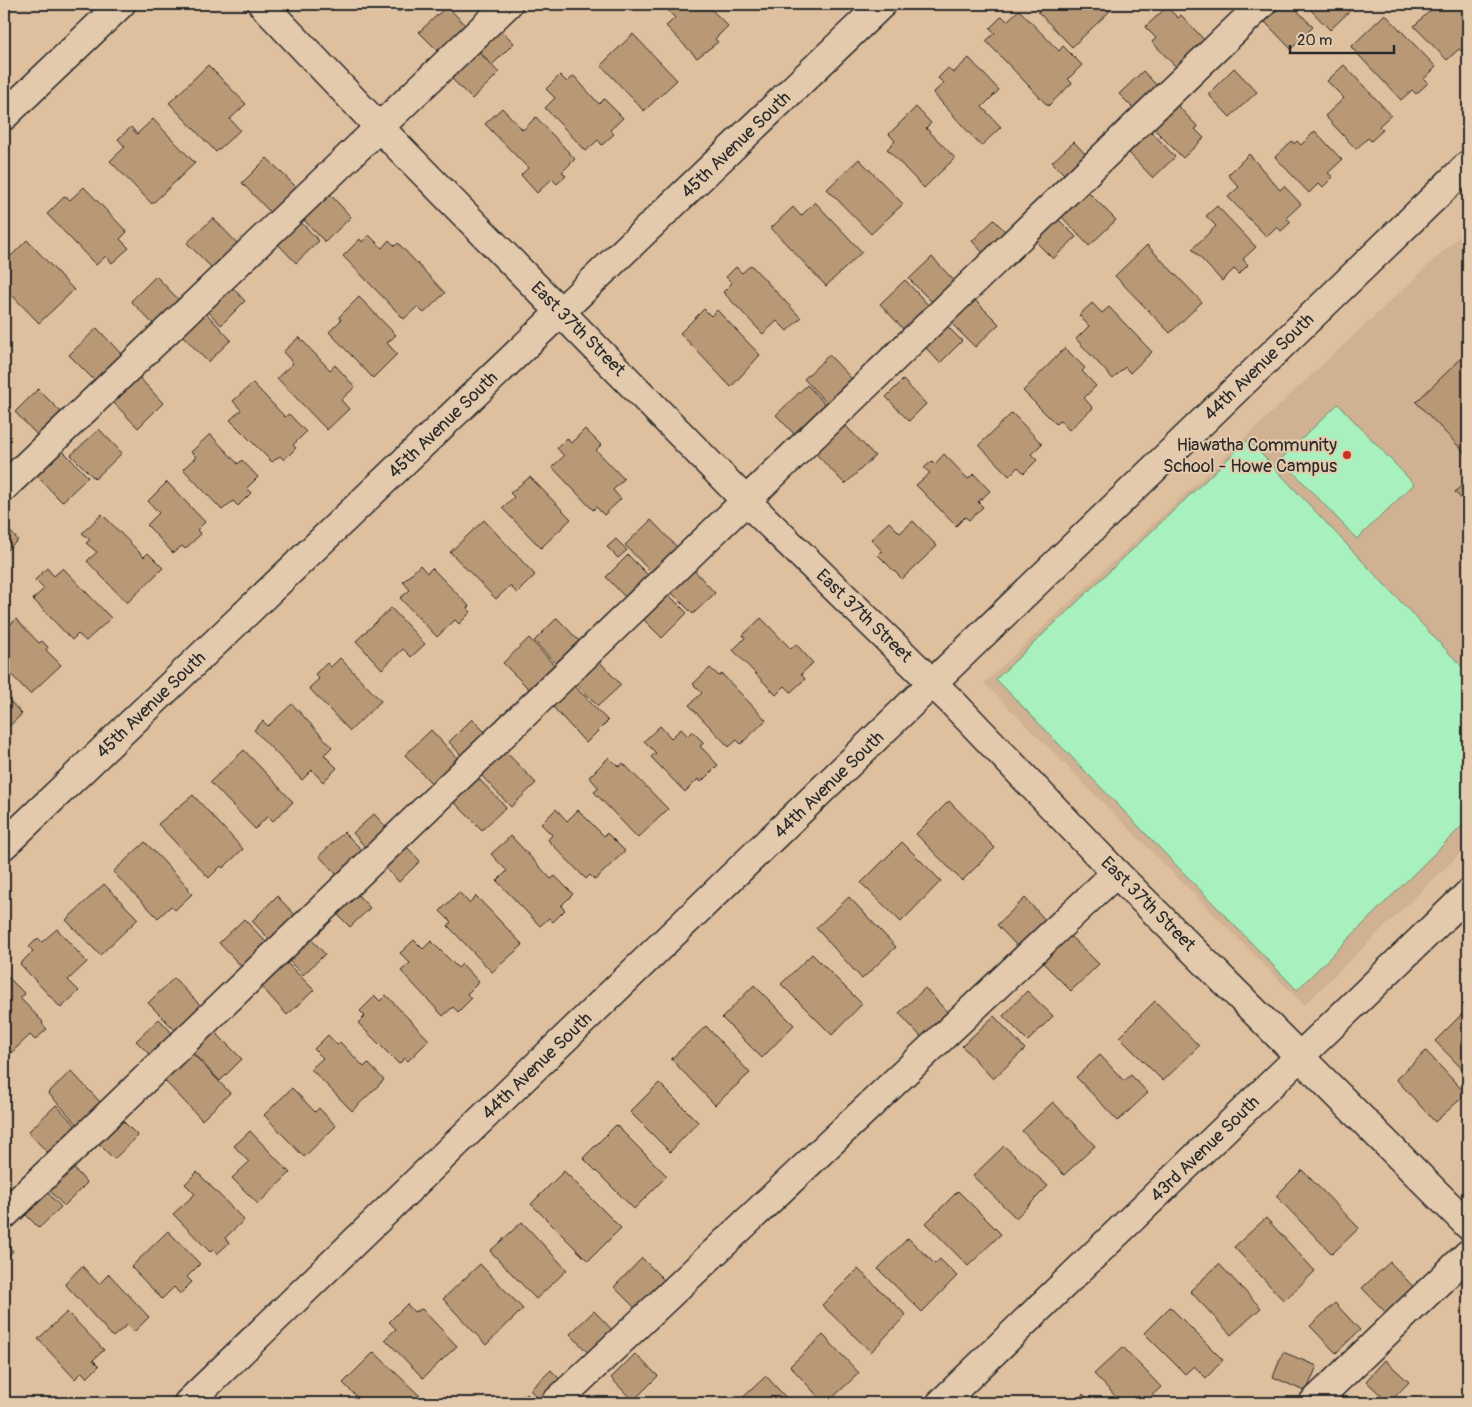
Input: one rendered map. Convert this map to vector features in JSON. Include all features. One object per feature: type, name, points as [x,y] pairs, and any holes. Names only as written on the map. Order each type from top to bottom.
[{"type":"street","points":[[4,116],[121,4]]},
{"type":"street","name":"East 37th Street","points":[[262,4],[380,128],[747,502],[933,683],[1116,873],[1468,1225]]},
{"type":"street","points":[[4,487],[508,4]]},
{"type":"street","name":"45th Avenue South","points":[[4,845],[882,4]]},
{"type":"street","points":[[4,1215],[747,502],[1262,4]]},
{"type":"street","name":"44th Avenue South","points":[[188,1403],[1468,165]]},
{"type":"street","points":[[555,1403],[1116,873]]},
{"type":"street","name":"43rd Avenue South","points":[[942,1403],[1468,894]]},
{"type":"street","points":[[1313,1403],[1468,1254]]},
{"type":"shaded area","name":"Hiawatha Community School - Howe Campus","points":[[1468,228],[1468,846],[1304,1005],[984,683]]},
{"type":"green space","points":[[1338,404],[1414,484],[1357,539],[1281,459]]},
{"type":"green space","name":"Hiawatha Community School - Howe Campus","points":[[1248,440],[1468,673],[1468,820],[1297,990],[996,679]]},
{"type":"building","points":[[392,4],[407,4],[399,12]]},
{"type":"building","points":[[672,4],[706,4],[728,26],[715,39],[718,42],[697,58],[666,26],[675,18],[667,9]]},
{"type":"building","points":[[1042,4],[1103,4],[1110,11],[1072,47],[1038,12],[1044,6]]},
{"type":"building","points":[[1283,4],[1291,4],[1313,27],[1291,49],[1265,22]]},
{"type":"building","points":[[1305,4],[1357,4],[1330,30]]},
{"type":"building","points":[[1437,4],[1462,4],[1468,11],[1468,47],[1463,53],[1459,49],[1447,60],[1414,26]]},
{"type":"building","points":[[447,6],[466,26],[439,52],[419,32]]},
{"type":"building","points":[[1167,7],[1178,18],[1181,15],[1208,44],[1180,71],[1152,42],[1156,38],[1145,27]]},
{"type":"building","points":[[1019,10],[1059,51],[1063,46],[1082,65],[1068,79],[1072,83],[1048,106],[986,41],[995,33],[990,28],[1002,16],[1007,21]]},
{"type":"building","points":[[1385,14],[1436,67],[1424,79],[1428,83],[1416,94],[1412,90],[1401,100],[1351,47]]},
{"type":"building","points":[[499,28],[514,43],[492,65],[477,49]]},
{"type":"building","points":[[633,34],[677,80],[644,111],[601,65]]},
{"type":"building","points":[[476,49],[499,73],[472,99],[448,75]]},
{"type":"building","points":[[969,58],[999,90],[982,107],[1001,127],[981,146],[933,93],[944,83],[938,78],[948,68],[953,73]]},
{"type":"building","points":[[208,65],[246,104],[230,119],[240,130],[216,152],[169,103]]},
{"type":"building","points":[[1344,65],[1391,115],[1379,126],[1383,130],[1371,141],[1368,138],[1356,149],[1325,116],[1344,98],[1327,81]]},
{"type":"building","points":[[1234,68],[1257,92],[1230,117],[1208,94]]},
{"type":"building","points":[[1143,71],[1160,89],[1136,111],[1119,94]]},
{"type":"building","points":[[560,75],[567,82],[574,76],[599,104],[604,99],[623,118],[610,130],[614,134],[602,145],[598,140],[586,151],[545,108],[555,98],[546,89]]},
{"type":"building","points":[[1177,105],[1198,127],[1195,129],[1204,138],[1183,158],[1153,128]]},
{"type":"building","points":[[916,107],[931,123],[926,128],[955,158],[924,188],[887,149],[895,141],[889,134]]},
{"type":"building","points":[[502,108],[523,130],[536,117],[575,159],[562,172],[566,176],[557,184],[552,179],[537,193],[521,175],[528,168],[485,124]]},
{"type":"building","points":[[153,119],[195,163],[152,204],[110,161],[125,147],[118,139],[131,127],[137,134]]},
{"type":"building","points":[[1151,131],[1175,157],[1153,178],[1129,153]]},
{"type":"building","points":[[1315,131],[1342,160],[1328,173],[1333,177],[1323,187],[1319,183],[1309,193],[1275,157],[1292,141],[1294,144],[1297,141],[1301,145]]},
{"type":"building","points":[[1074,142],[1088,157],[1067,177],[1052,162]]},
{"type":"building","points":[[1249,154],[1280,190],[1284,186],[1301,204],[1286,218],[1291,222],[1281,231],[1277,227],[1267,237],[1228,197],[1239,187],[1228,175]]},
{"type":"building","points":[[267,158],[297,188],[271,213],[242,183]]},
{"type":"building","points":[[859,159],[903,204],[871,234],[827,189]]},
{"type":"building","points":[[84,187],[127,232],[120,239],[129,248],[112,263],[106,256],[96,265],[47,214],[65,196],[70,200]]},
{"type":"building","points":[[328,192],[351,217],[325,242],[301,217]]},
{"type":"building","points":[[1088,192],[1116,220],[1089,246],[1062,217]]},
{"type":"building","points":[[815,202],[862,252],[826,286],[771,228],[793,207],[801,216]]},
{"type":"building","points":[[1217,206],[1256,247],[1243,259],[1248,265],[1239,274],[1234,269],[1222,281],[1192,249],[1216,226],[1206,216]]},
{"type":"building","points":[[213,218],[239,245],[213,269],[187,243]]},
{"type":"building","points":[[299,220],[319,241],[296,263],[276,242]]},
{"type":"building","points":[[994,220],[1009,235],[986,256],[972,241]]},
{"type":"building","points":[[1059,220],[1076,237],[1053,259],[1036,242]]},
{"type":"building","points":[[369,235],[382,248],[389,240],[395,246],[398,243],[445,293],[424,313],[417,307],[404,319],[343,256],[360,239],[362,242]]},
{"type":"building","points":[[27,240],[74,290],[39,323],[4,287],[4,255],[7,252],[11,256]]},
{"type":"building","points":[[1147,245],[1202,302],[1170,333],[1115,276]]},
{"type":"building","points":[[932,257],[957,284],[935,305],[909,279]]},
{"type":"building","points":[[751,265],[801,318],[787,331],[777,321],[763,334],[723,292],[732,283],[726,277],[736,267],[742,273]]},
{"type":"building","points":[[156,276],[180,301],[154,325],[131,301]]},
{"type":"building","points":[[905,280],[931,308],[906,332],[880,304]]},
{"type":"building","points":[[231,286],[245,301],[221,325],[206,309]]},
{"type":"building","points":[[359,297],[396,335],[387,343],[397,354],[373,378],[329,332],[341,320],[339,317]]},
{"type":"building","points":[[975,300],[999,324],[975,347],[951,323]]},
{"type":"building","points":[[1092,303],[1102,313],[1109,307],[1152,352],[1130,373],[1125,367],[1113,379],[1076,339],[1089,326],[1079,315]]},
{"type":"building","points":[[704,309],[711,316],[717,310],[760,355],[731,387],[680,333]]},
{"type":"building","points":[[204,311],[231,340],[208,362],[181,334]]},
{"type":"building","points":[[947,326],[962,341],[940,363],[925,347]]},
{"type":"building","points":[[97,328],[123,356],[96,382],[69,355]]},
{"type":"building","points":[[299,337],[330,370],[335,365],[355,387],[341,400],[349,409],[327,430],[277,378],[293,363],[283,352]]},
{"type":"building","points":[[1065,348],[1085,368],[1082,371],[1096,386],[1084,398],[1093,408],[1069,430],[1060,420],[1056,424],[1023,391]]},
{"type":"building","points":[[1468,352],[1468,456],[1416,402]]},
{"type":"building","points":[[829,355],[854,381],[829,405],[804,379]]},
{"type":"building","points":[[138,376],[163,403],[138,428],[112,401]]},
{"type":"building","points":[[903,380],[926,404],[909,421],[886,397]]},
{"type":"building","points":[[253,383],[285,417],[289,414],[306,432],[293,445],[296,448],[284,460],[280,456],[272,462],[230,420],[241,410],[233,401]]},
{"type":"building","points":[[807,385],[828,407],[797,437],[776,415]]},
{"type":"building","points":[[38,389],[62,413],[38,436],[15,412]]},
{"type":"building","points":[[1012,413],[1042,444],[1031,454],[1037,460],[1024,473],[1018,467],[1009,476],[979,445]]},
{"type":"building","points":[[844,424],[875,456],[845,484],[815,453]]},
{"type":"building","points":[[99,429],[122,453],[95,479],[71,455]]},
{"type":"building","points":[[585,429],[601,445],[596,450],[624,479],[613,490],[621,499],[604,515],[596,507],[593,510],[552,467],[564,456],[557,448],[567,438],[571,443]]},
{"type":"building","points":[[210,434],[238,464],[242,460],[258,477],[247,488],[251,493],[238,506],[233,501],[222,510],[183,469],[196,457],[191,452]]},
{"type":"building","points":[[62,450],[88,477],[62,502],[36,475]]},
{"type":"building","points":[[944,454],[968,479],[974,474],[990,491],[978,502],[983,507],[969,520],[965,517],[956,526],[916,485],[930,473],[924,468],[932,461],[935,464]]},
{"type":"building","points":[[530,477],[571,519],[541,548],[502,508],[514,497],[510,493]]},
{"type":"building","points":[[1468,479],[1468,506],[1455,492]]},
{"type":"building","points":[[167,482],[205,522],[197,530],[201,534],[185,549],[182,546],[173,553],[147,525],[159,513],[148,501]]},
{"type":"building","points":[[102,514],[144,557],[148,553],[163,568],[127,603],[87,561],[97,552],[86,543],[90,540],[82,533]]},
{"type":"building","points":[[1468,519],[1468,534],[1461,526]]},
{"type":"building","points":[[484,520],[535,575],[517,593],[510,586],[496,599],[450,552]]},
{"type":"building","points":[[651,520],[679,549],[653,574],[625,545]]},
{"type":"building","points":[[913,521],[937,546],[902,579],[878,555],[882,551],[871,539],[889,522],[900,533]]},
{"type":"building","points":[[4,525],[18,540],[4,553]]},
{"type":"building","points":[[616,539],[627,550],[618,558],[607,547]]},
{"type":"building","points":[[628,555],[649,576],[626,598],[606,577]]},
{"type":"building","points":[[420,565],[427,573],[432,568],[469,606],[467,608],[471,612],[459,624],[455,620],[437,637],[400,598],[410,590],[403,582]]},
{"type":"building","points":[[47,568],[54,576],[63,568],[111,618],[86,641],[78,634],[72,640],[33,599],[44,589],[35,580]]},
{"type":"building","points":[[693,569],[715,593],[693,614],[670,591]]},
{"type":"building","points":[[668,594],[687,613],[662,638],[643,619]]},
{"type":"building","points":[[391,608],[425,644],[411,657],[403,649],[382,669],[356,641]]},
{"type":"building","points":[[557,618],[582,644],[558,666],[534,641]]},
{"type":"building","points":[[761,618],[791,649],[796,644],[813,663],[801,674],[805,679],[791,692],[785,686],[776,695],[733,650],[745,638],[743,635]]},
{"type":"building","points":[[16,619],[39,643],[42,641],[48,647],[46,650],[61,665],[30,694],[4,667],[4,631]]},
{"type":"building","points":[[529,638],[556,667],[531,691],[503,663]]},
{"type":"building","points":[[340,658],[381,701],[350,731],[309,688],[319,679],[315,674],[327,663],[331,667]]},
{"type":"building","points":[[599,661],[621,685],[598,706],[576,683]]},
{"type":"building","points":[[710,668],[719,676],[722,674],[766,720],[741,744],[737,740],[729,747],[689,705],[702,693],[693,684]]},
{"type":"building","points":[[574,685],[608,721],[586,743],[552,706]]},
{"type":"building","points":[[4,695],[22,714],[4,731]]},
{"type":"building","points":[[292,704],[332,747],[324,755],[337,768],[323,782],[312,770],[302,780],[254,730],[263,721],[268,726]]},
{"type":"building","points":[[472,719],[487,734],[463,757],[449,742]]},
{"type":"building","points":[[660,726],[671,738],[681,729],[688,736],[692,731],[704,743],[700,746],[718,765],[701,782],[698,779],[685,792],[651,757],[656,753],[644,741]]},
{"type":"building","points":[[431,730],[460,761],[434,786],[405,755]]},
{"type":"building","points":[[244,750],[293,802],[273,821],[268,816],[255,829],[210,782]]},
{"type":"building","points":[[504,750],[536,783],[511,807],[480,774]]},
{"type":"building","points":[[609,757],[619,767],[623,763],[668,809],[638,838],[594,792],[599,788],[589,777]]},
{"type":"building","points":[[477,777],[506,807],[482,830],[452,800]]},
{"type":"building","points":[[193,795],[243,849],[209,878],[158,824]]},
{"type":"building","points":[[949,801],[995,848],[962,881],[916,834]]},
{"type":"building","points":[[556,809],[567,821],[578,810],[604,836],[607,833],[625,851],[595,880],[590,875],[586,879],[548,840],[552,835],[541,824]]},
{"type":"building","points":[[374,814],[388,829],[367,849],[353,833]]},
{"type":"building","points":[[344,832],[363,851],[338,876],[319,856]]},
{"type":"building","points":[[511,836],[551,879],[555,876],[573,894],[561,906],[565,910],[553,922],[549,918],[540,926],[497,881],[507,871],[491,854]]},
{"type":"building","points":[[145,842],[189,888],[187,890],[192,894],[175,910],[171,906],[158,918],[113,872]]},
{"type":"building","points":[[902,842],[941,881],[901,922],[861,883]]},
{"type":"building","points":[[405,845],[420,861],[399,882],[384,866]]},
{"type":"building","points":[[104,884],[138,919],[100,955],[66,920]]},
{"type":"building","points":[[459,892],[469,903],[476,896],[523,945],[492,972],[448,926],[451,922],[440,911]]},
{"type":"building","points":[[356,893],[370,908],[350,927],[336,913]]},
{"type":"building","points":[[277,896],[297,917],[271,941],[252,921]]},
{"type":"building","points":[[849,897],[896,947],[862,979],[816,928]]},
{"type":"building","points":[[1025,898],[1048,923],[1020,949],[997,925]]},
{"type":"building","points":[[244,919],[267,943],[242,967],[219,943]]},
{"type":"building","points":[[57,929],[87,962],[68,980],[79,991],[61,1008],[20,964],[33,951],[29,947],[38,938],[42,942]]},
{"type":"building","points":[[1070,936],[1099,964],[1071,991],[1043,963]]},
{"type":"building","points":[[310,938],[325,954],[303,975],[288,960]]},
{"type":"building","points":[[414,940],[423,949],[431,941],[458,968],[462,964],[479,982],[467,994],[471,999],[458,1012],[453,1007],[443,1016],[401,971],[410,963],[400,953]]},
{"type":"building","points":[[812,954],[862,1004],[832,1035],[781,984]]},
{"type":"building","points":[[285,961],[314,990],[287,1015],[260,985]]},
{"type":"building","points":[[7,976],[25,994],[20,998],[43,1022],[42,1024],[47,1029],[35,1040],[30,1035],[11,1053],[4,1045],[4,978]]},
{"type":"building","points":[[174,978],[201,1006],[176,1031],[148,1003]]},
{"type":"building","points":[[754,985],[794,1025],[762,1058],[722,1018]]},
{"type":"building","points":[[925,988],[950,1015],[923,1039],[899,1013]]},
{"type":"building","points":[[1027,991],[1053,1016],[1028,1041],[1003,1016]]},
{"type":"building","points":[[386,995],[429,1040],[408,1061],[405,1058],[399,1064],[358,1023],[365,1016],[360,1011],[375,996],[380,1001]]},
{"type":"building","points":[[1155,1001],[1199,1046],[1163,1081],[1119,1037]]},
{"type":"building","points":[[1463,1013],[1468,1018],[1468,1075],[1435,1041]]},
{"type":"building","points":[[994,1016],[1025,1049],[993,1079],[962,1046]]},
{"type":"building","points":[[159,1019],[174,1035],[152,1057],[136,1041]]},
{"type":"building","points":[[706,1026],[750,1073],[715,1105],[671,1059]]},
{"type":"building","points":[[214,1031],[242,1059],[220,1081],[192,1052]]},
{"type":"building","points":[[328,1035],[337,1045],[340,1042],[364,1067],[368,1063],[384,1080],[352,1111],[311,1069],[323,1058],[314,1049]]},
{"type":"building","points":[[1426,1051],[1466,1094],[1435,1122],[1396,1079]]},
{"type":"building","points":[[192,1053],[230,1093],[202,1120],[164,1080]]},
{"type":"building","points":[[1100,1055],[1124,1081],[1131,1075],[1148,1093],[1118,1121],[1076,1077]]},
{"type":"building","points":[[71,1071],[102,1104],[79,1126],[48,1093]]},
{"type":"building","points":[[659,1083],[698,1122],[670,1152],[630,1112]]},
{"type":"building","points":[[292,1088],[315,1112],[319,1108],[336,1126],[304,1157],[264,1115]]},
{"type":"building","points":[[1053,1102],[1095,1146],[1064,1175],[1022,1131]]},
{"type":"building","points":[[56,1105],[77,1127],[49,1154],[28,1132]]},
{"type":"building","points":[[121,1119],[138,1136],[114,1159],[97,1142]]},
{"type":"building","points":[[616,1125],[667,1176],[634,1209],[583,1158]]},
{"type":"building","points":[[250,1131],[290,1173],[258,1204],[232,1178],[249,1162],[234,1146]]},
{"type":"building","points":[[1004,1146],[1048,1186],[1016,1218],[973,1176]]},
{"type":"building","points":[[72,1166],[87,1183],[64,1206],[48,1189]]},
{"type":"building","points":[[1302,1170],[1359,1228],[1332,1254],[1276,1196]]},
{"type":"building","points":[[564,1171],[621,1228],[588,1261],[531,1204]]},
{"type":"building","points":[[197,1172],[244,1220],[225,1238],[229,1243],[217,1254],[213,1250],[210,1252],[173,1214],[195,1194],[185,1184]]},
{"type":"building","points":[[46,1191],[61,1207],[39,1228],[24,1213]]},
{"type":"building","points":[[958,1191],[1001,1234],[968,1266],[926,1223]]},
{"type":"building","points":[[1266,1218],[1315,1271],[1284,1301],[1234,1247]]},
{"type":"building","points":[[522,1222],[567,1270],[536,1299],[490,1251]]},
{"type":"building","points":[[168,1231],[200,1264],[187,1277],[192,1282],[180,1294],[174,1287],[162,1299],[131,1267]]},
{"type":"building","points":[[908,1238],[935,1264],[940,1259],[957,1276],[922,1312],[878,1269]]},
{"type":"building","points":[[4,1242],[13,1251],[4,1261]]},
{"type":"building","points":[[642,1258],[672,1288],[644,1317],[614,1287]]},
{"type":"building","points":[[1390,1262],[1418,1292],[1391,1318],[1362,1288]]},
{"type":"building","points":[[480,1264],[523,1309],[486,1345],[443,1299]]},
{"type":"building","points":[[1219,1264],[1261,1308],[1231,1335],[1190,1291]]},
{"type":"building","points":[[82,1266],[99,1284],[109,1274],[149,1317],[134,1332],[127,1325],[113,1337],[65,1284]]},
{"type":"building","points":[[858,1269],[906,1315],[871,1352],[822,1305]]},
{"type":"building","points":[[1335,1303],[1360,1330],[1336,1353],[1310,1326]]},
{"type":"building","points":[[407,1304],[414,1312],[422,1309],[457,1346],[423,1378],[385,1339],[396,1329],[389,1322]]},
{"type":"building","points":[[1170,1307],[1223,1360],[1206,1378],[1194,1366],[1185,1374],[1144,1333]]},
{"type":"building","points":[[594,1311],[620,1338],[596,1361],[570,1334]]},
{"type":"building","points":[[67,1312],[104,1350],[93,1360],[99,1366],[87,1378],[82,1372],[75,1379],[38,1339]]},
{"type":"building","points":[[823,1335],[859,1373],[827,1403],[824,1403],[790,1366]]},
{"type":"building","points":[[1123,1347],[1161,1387],[1144,1403],[1122,1403],[1094,1374]]},
{"type":"building","points":[[374,1352],[422,1398],[416,1403],[363,1403],[343,1383]]},
{"type":"building","points":[[1283,1352],[1317,1366],[1306,1392],[1273,1377]]},
{"type":"building","points":[[635,1354],[658,1376],[633,1401],[611,1378]]},
{"type":"building","points":[[1385,1360],[1409,1382],[1389,1403],[1366,1381]]},
{"type":"building","points":[[551,1370],[566,1386],[543,1403],[530,1390]]},
{"type":"building","points":[[766,1376],[791,1403],[737,1403]]},
{"type":"building","points":[[526,1393],[536,1403],[515,1403]]},
{"type":"building","points":[[1083,1394],[1092,1403],[1074,1403]]},
{"type":"building","points":[[1342,1396],[1348,1403],[1335,1403]]},
{"type":"building","points":[[798,1397],[804,1403],[791,1403]]},
{"type":"place","name":"Hiawatha Community School - Howe Campus","points":[[1347,455]]}]
